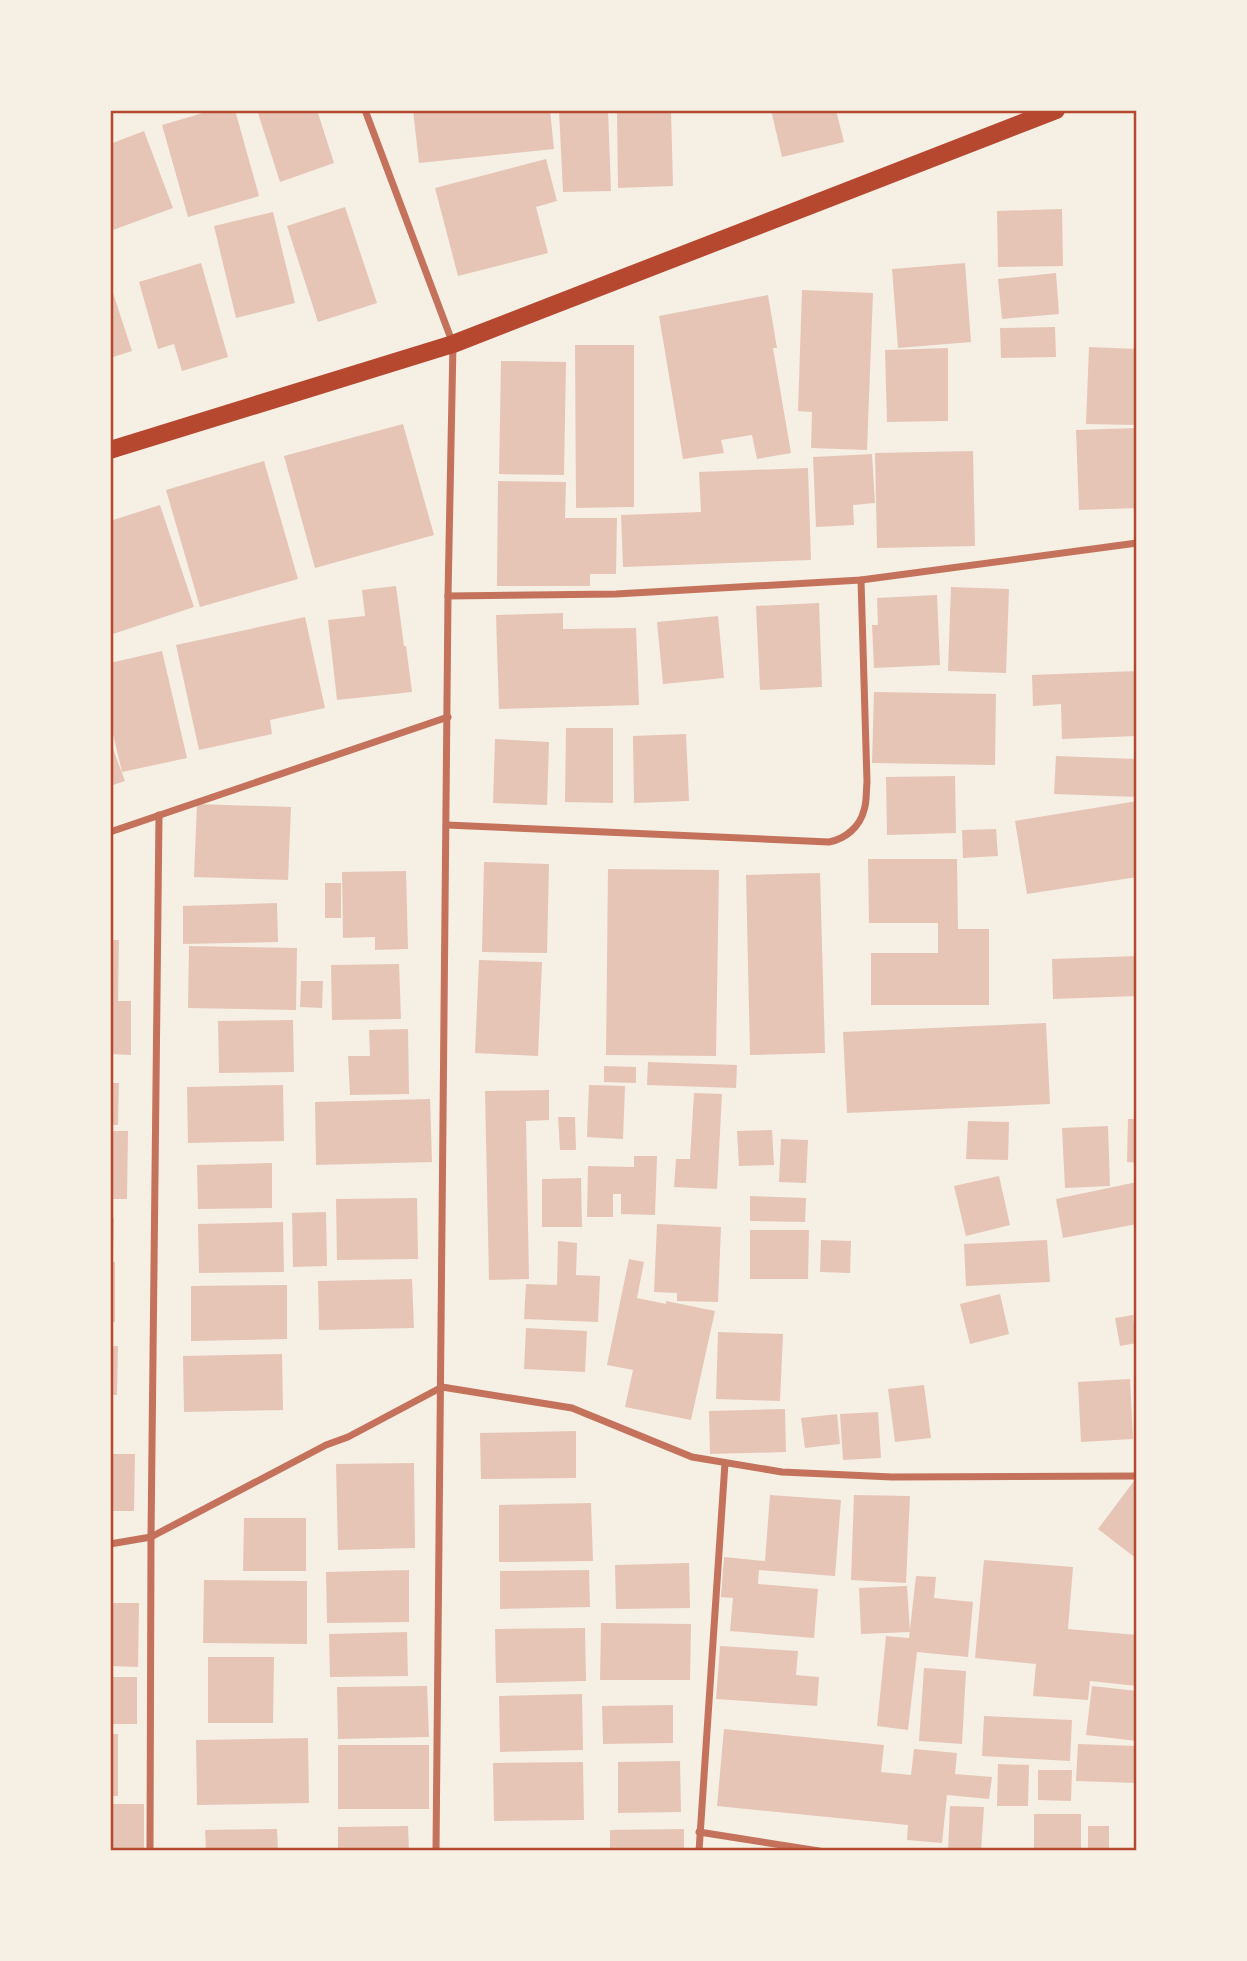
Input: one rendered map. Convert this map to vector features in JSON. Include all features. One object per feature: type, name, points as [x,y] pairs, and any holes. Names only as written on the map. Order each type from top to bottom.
[{"type":"main road","points":[[110,450],[453,344],[1056,110]]},
{"type":"street","points":[[365,110],[453,344],[448,596],[436,1851]]},
{"type":"street","points":[[448,596],[617,594],[861,580],[1137,543]]},
{"type":"street","points":[[447,824],[829,842],[843,839],[864,811],[866,792],[861,580]]},
{"type":"street","points":[[110,832],[448,717]]},
{"type":"street","points":[[150,1851],[159,815]]},
{"type":"street","points":[[110,1544],[151,1536],[442,1388],[572,1408],[692,1457],[782,1472],[892,1477],[1137,1476]]},
{"type":"street","points":[[699,1851],[725,1463]]},
{"type":"street","points":[[699,1832],[819,1851]]},
{"type":"building","points":[[213,110],[235,110],[259,196],[188,217],[162,125]]},
{"type":"building","points":[[257,110],[317,110],[334,163],[280,182]]},
{"type":"building","points":[[413,110],[550,110],[554,149],[419,163]]},
{"type":"building","points":[[559,110],[608,110],[611,191],[563,192]]},
{"type":"building","points":[[617,110],[671,110],[673,186],[618,188]]},
{"type":"building","points":[[771,110],[836,110],[844,142],[782,157]]},
{"type":"building","points":[[144,131],[173,208],[113,230],[110,222],[110,144]]},
{"type":"building","points":[[546,159],[557,201],[536,207],[548,253],[458,276],[435,188]]},
{"type":"building","points":[[345,207],[377,303],[318,322],[287,226]]},
{"type":"building","points":[[1062,209],[1063,266],[998,267],[997,211]]},
{"type":"building","points":[[273,212],[295,303],[236,318],[214,226]]},
{"type":"building","points":[[201,263],[228,357],[182,371],[174,344],[158,349],[139,282]]},
{"type":"building","points":[[965,263],[971,342],[898,348],[892,269]]},
{"type":"building","points":[[1056,273],[1059,314],[1002,319],[998,279]]},
{"type":"building","points":[[110,284],[132,351],[110,358]]},
{"type":"building","points":[[802,290],[873,293],[867,450],[811,448],[812,412],[798,411]]},
{"type":"building","points":[[768,295],[777,348],[773,348],[791,453],[757,459],[752,435],[721,440],[724,453],[683,459],[659,316]]},
{"type":"building","points":[[1055,327],[1056,357],[1001,358],[1000,328]]},
{"type":"building","points":[[575,345],[634,345],[634,507],[576,508]]},
{"type":"building","points":[[1089,347],[1137,349],[1136,425],[1086,424]]},
{"type":"building","points":[[948,348],[948,421],[887,422],[885,350]]},
{"type":"building","points":[[501,361],[566,362],[564,475],[499,474]]},
{"type":"building","points":[[403,424],[434,535],[315,568],[284,456]]},
{"type":"building","points":[[1136,428],[1137,508],[1079,510],[1076,430]]},
{"type":"building","points":[[973,451],[975,546],[877,548],[875,453]]},
{"type":"building","points":[[872,454],[875,503],[853,505],[854,525],[816,527],[813,457]]},
{"type":"building","points":[[264,461],[298,579],[200,607],[166,490]]},
{"type":"building","points":[[808,468],[811,560],[623,567],[621,515],[701,512],[699,472]]},
{"type":"building","points":[[498,481],[566,482],[565,518],[617,518],[616,574],[590,574],[590,586],[497,586]]},
{"type":"building","points":[[160,505],[194,607],[110,635],[110,521]]},
{"type":"building","points":[[396,586],[412,692],[337,700],[328,620],[365,616],[362,590]]},
{"type":"building","points":[[951,587],[1009,589],[1006,673],[948,671]]},
{"type":"building","points":[[937,595],[940,665],[874,668],[872,625],[878,625],[877,598]]},
{"type":"building","points":[[819,603],[822,687],[760,690],[756,606]]},
{"type":"building","points":[[563,613],[563,629],[636,628],[639,705],[499,709],[496,615]]},
{"type":"building","points":[[718,616],[724,678],[663,684],[657,622]]},
{"type":"building","points":[[305,617],[325,708],[270,720],[272,734],[199,750],[176,645]]},
{"type":"building","points":[[162,651],[187,758],[122,772],[110,721],[110,663]]},
{"type":"building","points":[[1137,671],[1137,736],[1062,739],[1061,704],[1033,706],[1032,675]]},
{"type":"building","points":[[874,692],[996,694],[995,765],[872,763]]},
{"type":"building","points":[[566,728],[613,728],[613,803],[565,802]]},
{"type":"building","points":[[686,734],[689,801],[634,803],[633,736]]},
{"type":"building","points":[[495,739],[549,742],[547,805],[493,803]]},
{"type":"building","points":[[110,741],[125,781],[110,786]]},
{"type":"building","points":[[1056,756],[1137,759],[1137,797],[1054,794]]},
{"type":"building","points":[[955,776],[956,833],[887,835],[886,777]]},
{"type":"building","points":[[1137,801],[1137,877],[1027,894],[1015,821]]},
{"type":"building","points":[[197,804],[291,807],[288,880],[194,877]]},
{"type":"building","points":[[996,829],[998,856],[963,858],[962,830]]},
{"type":"building","points":[[868,859],[957,859],[958,929],[989,929],[989,1005],[871,1005],[871,953],[938,953],[938,923],[869,923]]},
{"type":"building","points":[[484,862],[549,864],[547,953],[482,952]]},
{"type":"building","points":[[608,869],[719,870],[716,1056],[606,1055]]},
{"type":"building","points":[[406,871],[408,949],[375,950],[375,937],[343,938],[342,872]]},
{"type":"building","points":[[820,873],[825,1053],[750,1055],[746,875]]},
{"type":"building","points":[[325,883],[341,883],[341,918],[325,918]]},
{"type":"building","points":[[277,903],[278,942],[183,944],[183,906]]},
{"type":"building","points":[[110,940],[119,940],[118,1001],[131,1001],[131,1055],[110,1054]]},
{"type":"building","points":[[189,946],[297,948],[296,1010],[188,1008]]},
{"type":"building","points":[[1137,956],[1137,996],[1053,999],[1052,959]]},
{"type":"building","points":[[479,960],[542,962],[538,1056],[475,1053]]},
{"type":"building","points":[[399,964],[401,1019],[332,1020],[331,965]]},
{"type":"building","points":[[301,981],[323,981],[322,1008],[300,1007]]},
{"type":"building","points":[[293,1020],[294,1072],[219,1073],[218,1021]]},
{"type":"building","points":[[1046,1023],[1050,1104],[847,1113],[843,1032]]},
{"type":"building","points":[[408,1029],[409,1094],[350,1095],[348,1056],[370,1056],[369,1030]]},
{"type":"building","points":[[648,1062],[737,1065],[736,1088],[647,1085]]},
{"type":"building","points":[[604,1066],[636,1067],[636,1083],[604,1082]]},
{"type":"building","points":[[110,1083],[119,1083],[118,1125],[110,1125]]},
{"type":"building","points":[[283,1085],[284,1141],[188,1143],[187,1087]]},
{"type":"building","points":[[589,1085],[625,1086],[623,1139],[587,1137]]},
{"type":"building","points":[[549,1090],[549,1120],[526,1121],[529,1279],[489,1280],[485,1091]]},
{"type":"building","points":[[694,1093],[722,1094],[717,1189],[674,1187],[676,1159],[690,1159]]},
{"type":"building","points":[[430,1099],[432,1162],[316,1165],[315,1102]]},
{"type":"building","points":[[558,1117],[575,1117],[576,1150],[560,1150]]},
{"type":"building","points":[[1128,1119],[1137,1119],[1137,1163],[1127,1162]]},
{"type":"building","points":[[968,1121],[1009,1122],[1008,1160],[966,1159]]},
{"type":"building","points":[[1108,1126],[1110,1186],[1065,1188],[1062,1128]]},
{"type":"building","points":[[772,1130],[774,1165],[739,1166],[737,1131]]},
{"type":"building","points":[[110,1131],[128,1131],[127,1199],[110,1199]]},
{"type":"building","points":[[781,1139],[808,1140],[806,1183],[779,1182]]},
{"type":"building","points":[[634,1156],[657,1156],[655,1215],[621,1214],[621,1194],[613,1194],[613,1217],[587,1217],[588,1166],[634,1167]]},
{"type":"building","points":[[272,1163],[272,1208],[198,1209],[197,1165]]},
{"type":"building","points":[[999,1176],[1010,1225],[966,1236],[954,1186]]},
{"type":"building","points":[[581,1178],[582,1227],[542,1227],[542,1179]]},
{"type":"building","points":[[1137,1182],[1137,1224],[1063,1238],[1056,1199]]},
{"type":"building","points":[[750,1196],[806,1198],[805,1222],[750,1221]]},
{"type":"building","points":[[417,1198],[418,1259],[337,1260],[336,1199]]},
{"type":"building","points":[[326,1212],[327,1266],[293,1267],[292,1213]]},
{"type":"building","points":[[110,1218],[114,1218],[113,1255],[110,1255]]},
{"type":"building","points":[[283,1222],[284,1272],[199,1273],[198,1224]]},
{"type":"building","points":[[657,1224],[721,1227],[718,1302],[677,1301],[677,1293],[654,1292]]},
{"type":"building","points":[[750,1230],[809,1230],[808,1279],[750,1279]]},
{"type":"building","points":[[821,1240],[851,1241],[850,1273],[820,1272]]},
{"type":"building","points":[[1047,1240],[1050,1282],[966,1286],[964,1244]]},
{"type":"building","points":[[558,1241],[577,1243],[576,1275],[600,1276],[598,1322],[524,1319],[526,1284],[557,1285]]},
{"type":"building","points":[[629,1259],[644,1262],[637,1298],[715,1311],[691,1420],[625,1407],[633,1370],[607,1365]]},
{"type":"building","points":[[110,1262],[115,1262],[115,1322],[110,1322]]},
{"type":"building","points":[[412,1279],[414,1328],[319,1330],[318,1281]]},
{"type":"building","points":[[287,1285],[287,1339],[191,1341],[191,1286]]},
{"type":"building","points":[[1000,1294],[1009,1334],[970,1344],[960,1304]]},
{"type":"building","points":[[1133,1315],[1136,1343],[1120,1346],[1115,1318]]},
{"type":"building","points":[[526,1328],[587,1331],[585,1372],[524,1369]]},
{"type":"building","points":[[718,1332],[783,1334],[780,1401],[716,1399]]},
{"type":"building","points":[[110,1346],[118,1346],[117,1395],[110,1395]]},
{"type":"building","points":[[282,1354],[283,1410],[184,1412],[183,1356]]},
{"type":"building","points":[[1130,1379],[1133,1439],[1081,1442],[1078,1382]]},
{"type":"building","points":[[924,1385],[931,1438],[895,1442],[888,1389]]},
{"type":"building","points":[[785,1409],[786,1452],[710,1454],[709,1411]]},
{"type":"building","points":[[878,1412],[881,1458],[843,1460],[840,1414]]},
{"type":"building","points":[[837,1414],[840,1444],[805,1448],[801,1418]]},
{"type":"building","points":[[576,1431],[576,1478],[481,1479],[480,1433]]},
{"type":"building","points":[[110,1454],[135,1454],[134,1511],[110,1511]]},
{"type":"building","points":[[414,1463],[415,1548],[338,1550],[336,1464]]},
{"type":"building","points":[[1134,1481],[1137,1483],[1137,1559],[1098,1529]]},
{"type":"building","points":[[770,1495],[841,1500],[835,1576],[759,1570],[758,1584],[818,1589],[814,1638],[730,1631],[733,1598],[721,1597],[724,1557],[765,1561]]},
{"type":"building","points":[[854,1495],[910,1496],[906,1583],[851,1580]]},
{"type":"building","points":[[591,1503],[593,1561],[499,1562],[499,1505]]},
{"type":"building","points":[[244,1518],[306,1518],[306,1571],[243,1571]]},
{"type":"building","points":[[984,1560],[1073,1567],[1068,1629],[1137,1635],[1137,1686],[1090,1681],[1088,1700],[1033,1696],[1036,1664],[975,1658]]},
{"type":"building","points":[[689,1563],[690,1608],[616,1609],[615,1565]]},
{"type":"building","points":[[409,1570],[409,1622],[327,1623],[326,1572]]},
{"type":"building","points":[[589,1570],[590,1607],[500,1609],[500,1571]]},
{"type":"building","points":[[916,1576],[936,1577],[934,1598],[973,1602],[968,1657],[917,1652],[908,1730],[877,1726],[886,1636],[909,1638]]},
{"type":"building","points":[[204,1580],[307,1581],[307,1644],[203,1643]]},
{"type":"building","points":[[907,1586],[910,1632],[861,1634],[859,1588]]},
{"type":"building","points":[[110,1603],[139,1603],[138,1667],[110,1666]]},
{"type":"building","points":[[601,1623],[691,1624],[690,1680],[600,1680]]},
{"type":"building","points":[[585,1628],[586,1681],[496,1683],[495,1629]]},
{"type":"building","points":[[407,1632],[408,1676],[330,1677],[329,1634]]},
{"type":"building","points":[[720,1646],[798,1651],[796,1675],[819,1677],[817,1706],[716,1699]]},
{"type":"building","points":[[208,1657],[274,1657],[273,1723],[208,1723]]},
{"type":"building","points":[[924,1668],[966,1671],[962,1744],[919,1741]]},
{"type":"building","points":[[110,1677],[137,1677],[137,1724],[110,1724]]},
{"type":"building","points":[[427,1686],[429,1737],[338,1739],[337,1687]]},
{"type":"building","points":[[1092,1686],[1137,1691],[1137,1741],[1086,1735]]},
{"type":"building","points":[[582,1694],[583,1750],[500,1752],[499,1696]]},
{"type":"building","points":[[673,1705],[673,1743],[603,1744],[602,1706]]},
{"type":"building","points":[[984,1716],[1072,1720],[1070,1761],[982,1756]]},
{"type":"building","points":[[724,1729],[884,1745],[881,1772],[911,1775],[914,1749],[957,1753],[955,1774],[992,1777],[989,1799],[947,1795],[942,1843],[907,1840],[908,1825],[717,1806]]},
{"type":"building","points":[[110,1734],[118,1734],[118,1796],[110,1796]]},
{"type":"building","points":[[308,1738],[309,1803],[197,1805],[196,1740]]},
{"type":"building","points":[[1078,1744],[1137,1746],[1136,1783],[1076,1781]]},
{"type":"building","points":[[338,1745],[429,1745],[429,1809],[338,1809]]},
{"type":"building","points":[[680,1761],[681,1812],[618,1813],[618,1762]]},
{"type":"building","points":[[583,1762],[584,1820],[494,1821],[493,1763]]},
{"type":"building","points":[[998,1764],[1029,1765],[1028,1806],[997,1806]]},
{"type":"building","points":[[1038,1770],[1072,1770],[1071,1801],[1038,1800]]},
{"type":"building","points":[[110,1804],[144,1804],[144,1851],[110,1851]]},
{"type":"building","points":[[950,1806],[984,1807],[981,1851],[948,1851]]},
{"type":"building","points":[[1034,1814],[1081,1814],[1081,1851],[1034,1851]]},
{"type":"building","points":[[408,1826],[409,1851],[338,1851],[338,1827]]},
{"type":"building","points":[[1088,1826],[1109,1826],[1109,1849],[1088,1849]]},
{"type":"building","points":[[277,1829],[278,1851],[206,1851],[205,1830]]},
{"type":"building","points":[[684,1829],[684,1851],[610,1851],[610,1830]]}]
